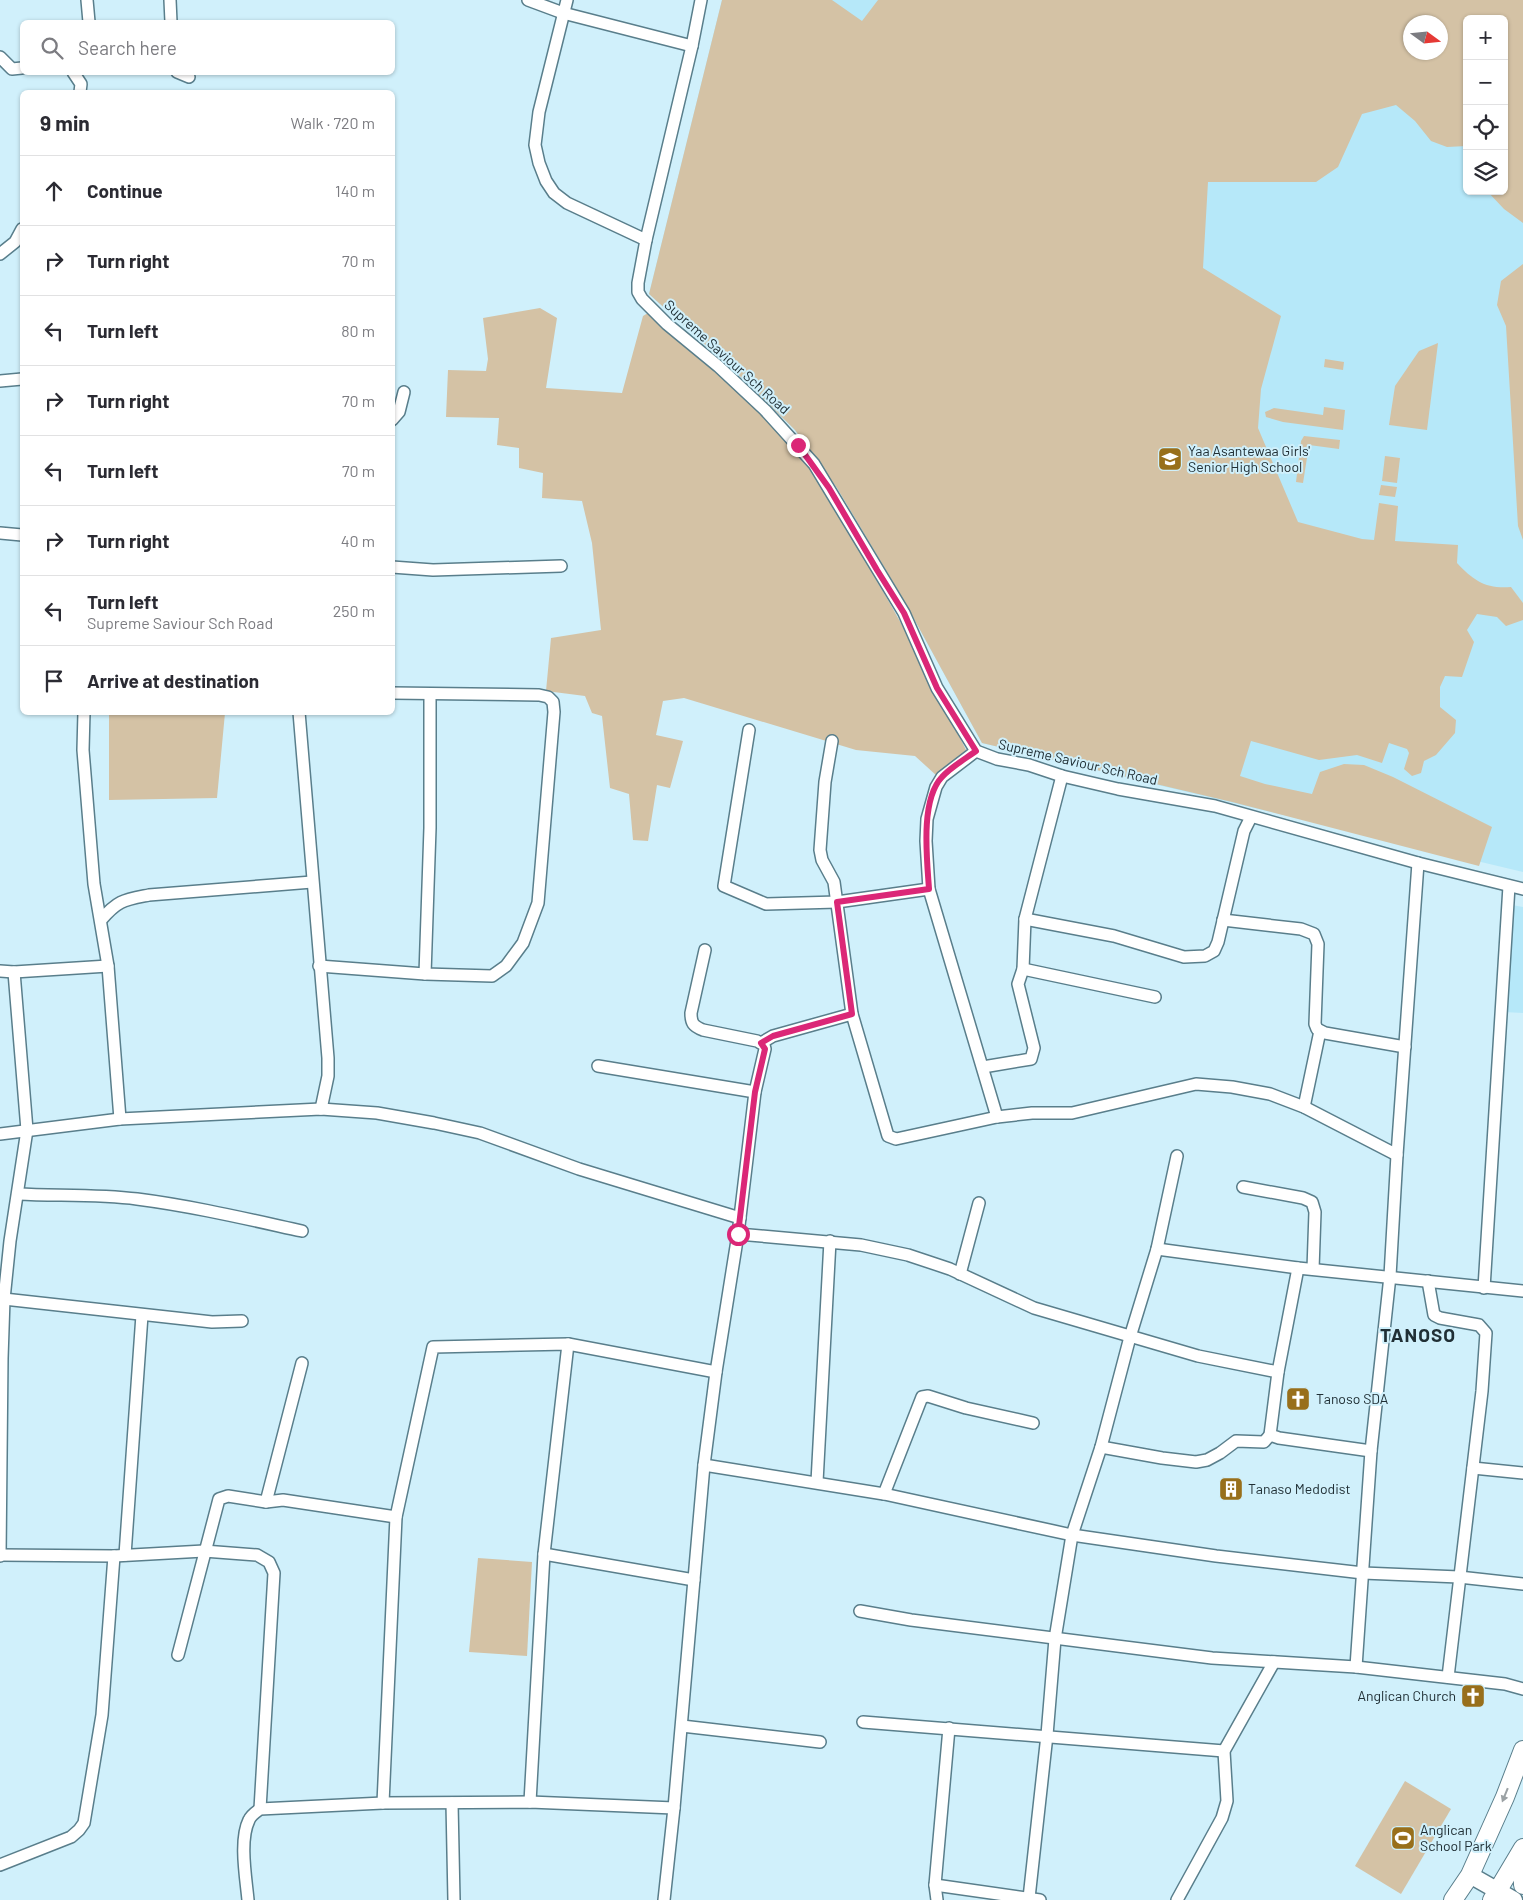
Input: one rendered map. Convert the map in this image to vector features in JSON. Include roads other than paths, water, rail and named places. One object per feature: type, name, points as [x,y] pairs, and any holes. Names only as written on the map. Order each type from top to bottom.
[{"type":"main road","points":[[1453,1900],[1470,1875],[1505,1797],[1523,1750]]},
{"type":"main road","points":[[1522,1849],[1523,1884]]},
{"type":"main road","points":[[1495,1896],[1522,1849]]},
{"type":"street","points":[[87,0],[89,20]]},
{"type":"street","points":[[170,0],[170,20]]},
{"type":"street","points":[[528,0],[563,13],[692,46]]},
{"type":"street","points":[[567,0],[539,112],[535,145],[543,173],[554,193],[567,203],[646,240]]},
{"type":"street","name":"Supreme Saviour Sch Road","points":[[701,0],[692,46],[646,240],[638,292],[642,299],[667,324],[718,366],[765,410],[814,464],[904,613],[937,688],[976,751],[997,760],[1029,765],[1062,776],[1118,789],[1215,806],[1418,863],[1523,889]]},
{"type":"street","points":[[0,57],[12,69],[20,68]]},
{"type":"street","points":[[183,75],[189,78]]},
{"type":"street","points":[[0,254],[15,242],[20,233]]},
{"type":"street","points":[[0,381],[20,379]]},
{"type":"street","points":[[395,417],[399,412],[404,392]]},
{"type":"street","points":[[0,532],[20,534]]},
{"type":"street","points":[[395,567],[433,570],[561,566]]},
{"type":"street","points":[[319,966],[425,974],[492,976],[506,966],[523,943],[538,903],[554,712],[553,702],[548,697],[539,695],[395,694]]},
{"type":"street","points":[[425,974],[430,828],[430,694]]},
{"type":"street","points":[[84,715],[83,750],[94,884],[108,966],[120,1119]]},
{"type":"street","points":[[299,715],[328,1076],[321,1109]]},
{"type":"street","points":[[749,730],[724,886],[766,904],[837,902],[929,889]]},
{"type":"street","points":[[832,741],[825,782],[820,850],[822,860],[834,882],[852,1014],[888,1136],[896,1139],[997,1117],[1032,1113],[1072,1113],[1196,1084],[1232,1087],[1270,1094],[1304,1107],[1397,1154]]},
{"type":"street","points":[[976,751],[942,776],[936,787],[926,826],[929,889],[997,1117]]},
{"type":"street","points":[[983,1067],[1024,1060],[1031,1058],[1034,1054],[1018,984],[1022,969],[1025,919],[1062,776]]},
{"type":"street","points":[[1025,919],[1114,936],[1184,957],[1195,958],[1205,956],[1214,951],[1218,942],[1244,832],[1251,817]]},
{"type":"street","points":[[1356,1667],[1371,1451],[1390,1276],[1404,1047],[1418,863]]},
{"type":"street","points":[[101,920],[112,906],[117,903],[149,895],[312,882]]},
{"type":"street","points":[[1484,1288],[1509,886]]},
{"type":"street","points":[[1223,920],[1301,929],[1314,934],[1318,944],[1315,1024],[1320,1032],[1304,1107]]},
{"type":"street","points":[[705,950],[691,1013],[691,1022],[694,1027],[758,1041],[852,1014]]},
{"type":"street","points":[[0,971],[14,972],[108,966]]},
{"type":"street","points":[[1022,969],[1155,997]]},
{"type":"street","points":[[14,972],[27,1130],[10,1240],[4,1300],[0,1555],[119,1555],[204,1551],[257,1555],[269,1562],[274,1572],[260,1809]]},
{"type":"street","points":[[1320,1032],[1404,1047]]},
{"type":"street","points":[[664,1900],[682,1726],[704,1466],[716,1372],[738,1234],[755,1092],[766,1039]]},
{"type":"street","points":[[598,1066],[755,1092]]},
{"type":"street","points":[[0,1134],[120,1119],[321,1109],[377,1113],[480,1133],[580,1169],[740,1218]]},
{"type":"street","points":[[935,1885],[1034,1899],[1055,1640],[1072,1535],[1101,1447],[1130,1337],[1157,1249],[1177,1156]]},
{"type":"street","points":[[1243,1187],[1303,1198],[1312,1202],[1314,1212],[1313,1269]]},
{"type":"street","points":[[18,1194],[153,1201],[302,1231]]},
{"type":"street","points":[[960,1274],[979,1203]]},
{"type":"street","points":[[738,1234],[861,1245],[908,1255],[950,1269],[1034,1308],[1198,1356],[1278,1372]]},
{"type":"street","points":[[817,1482],[830,1242]]},
{"type":"street","points":[[1157,1249],[1298,1268],[1523,1291]]},
{"type":"street","points":[[1101,1447],[1196,1462],[1207,1460],[1236,1441],[1264,1442],[1270,1435],[1278,1372],[1298,1268]]},
{"type":"street","points":[[1428,1281],[1434,1315],[1440,1318],[1479,1325],[1486,1333],[1482,1392],[1448,1677]]},
{"type":"street","points":[[4,1300],[212,1322],[242,1321]]},
{"type":"street","points":[[0,1864],[71,1837],[80,1830],[84,1823],[102,1715],[142,1315]]},
{"type":"street","points":[[383,1802],[396,1517],[433,1347],[568,1344],[716,1372]]},
{"type":"street","points":[[530,1802],[544,1554],[568,1344]]},
{"type":"street","points":[[266,1502],[302,1363]]},
{"type":"street","points":[[884,1494],[922,1397],[928,1396],[966,1408],[1033,1423]]},
{"type":"street","points":[[1270,1435],[1279,1438],[1371,1451]]},
{"type":"street","points":[[704,1466],[817,1482],[884,1494],[1072,1535],[1216,1556],[1363,1573],[1459,1577],[1523,1584]]},
{"type":"street","points":[[1473,1468],[1523,1473]]},
{"type":"street","points":[[178,1654],[219,1499],[228,1496],[266,1502],[283,1500],[396,1517]]},
{"type":"street","points":[[544,1554],[694,1580]]},
{"type":"street","points":[[860,1611],[1055,1640],[1212,1658],[1356,1667],[1505,1684],[1523,1689]]},
{"type":"street","points":[[1178,1900],[1222,1818],[1227,1801],[1224,1751],[1274,1662]]},
{"type":"street","points":[[863,1722],[1047,1735],[1224,1751]]},
{"type":"street","points":[[682,1726],[820,1742]]},
{"type":"street","points":[[937,1900],[935,1885],[949,1728]]},
{"type":"street","points":[[248,1900],[244,1855],[245,1832],[250,1818],[260,1809],[383,1802],[530,1802],[674,1808]]},
{"type":"street","points":[[452,1803],[454,1900]]},
{"type":"street","points":[[1470,1875],[1495,1896],[1514,1900]]},
{"type":"place","name":"Yaa Asantewaa Girls' Senior High School","points":[[1170,459]]},
{"type":"place","name":"Tanoso SDA","points":[[1298,1399]]},
{"type":"place","name":"Tanaso Medodist","points":[[1231,1489]]},
{"type":"place","name":"Anglican Church","points":[[1473,1696]]},
{"type":"place","name":"Anglican School Park","points":[[1403,1838]]},
{"type":"district","name":"TANOSO","points":[[1418,1335]]}]
